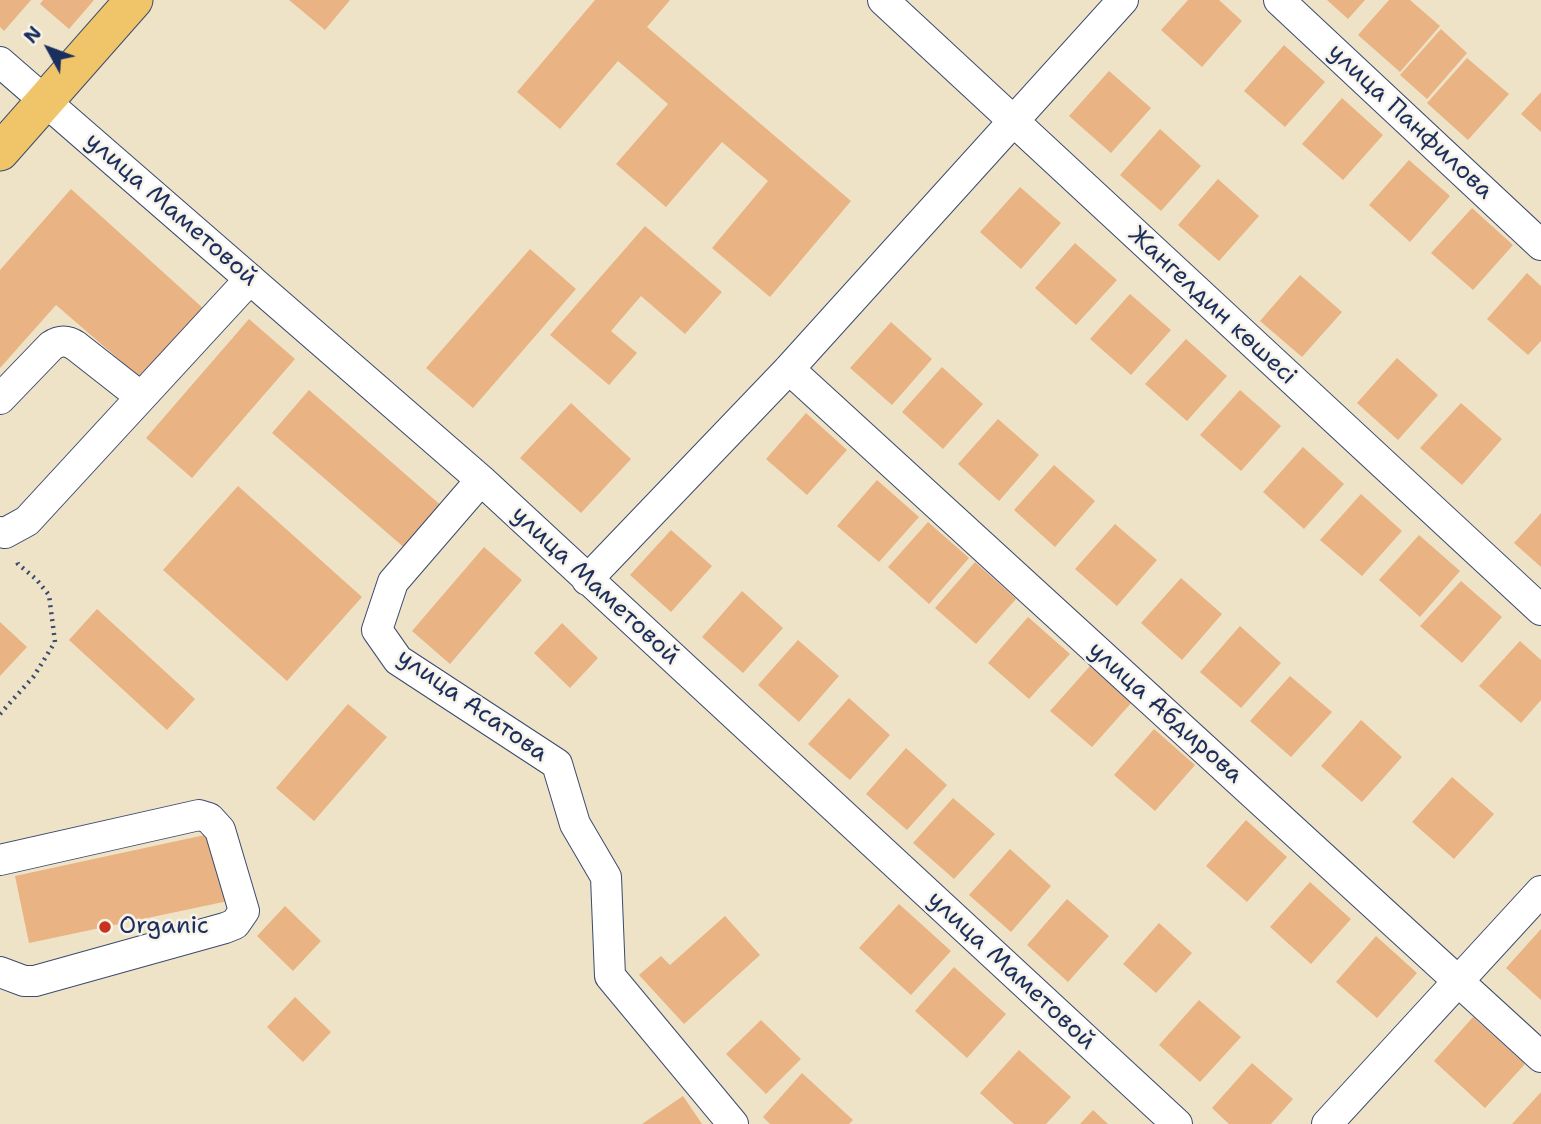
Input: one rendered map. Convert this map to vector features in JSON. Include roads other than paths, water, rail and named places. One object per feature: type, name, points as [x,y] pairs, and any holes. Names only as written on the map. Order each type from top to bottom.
[{"type":"main road","points":[[0,152],[134,0]]},
{"type":"street","name":"Жангелдин көшесі","points":[[883,0],[1541,610]]},
{"type":"street","points":[[587,580],[789,369],[1123,0]]},
{"type":"street","name":"улица Панфилова","points":[[1279,0],[1541,245]]},
{"type":"street","name":"улица Маметовой","points":[[0,62],[481,480],[1177,1124]]},
{"type":"street","points":[[9,530],[27,521],[250,279]]},
{"type":"street","points":[[0,399],[59,341],[76,346],[141,397]]},
{"type":"street","name":"улица Абдирова","points":[[789,369],[1541,1057]]},
{"type":"street","name":"улица Асатова","points":[[481,480],[393,582],[377,630],[398,660],[557,764],[575,824],[606,877],[610,975],[733,1124]]},
{"type":"street","points":[[0,860],[199,815],[209,818],[220,830],[244,911],[241,919],[225,928],[35,981],[24,981],[0,972]]},
{"type":"street","points":[[1327,1124],[1541,891]]},
{"type":"place","name":"Organic","points":[[105,927]]}]
